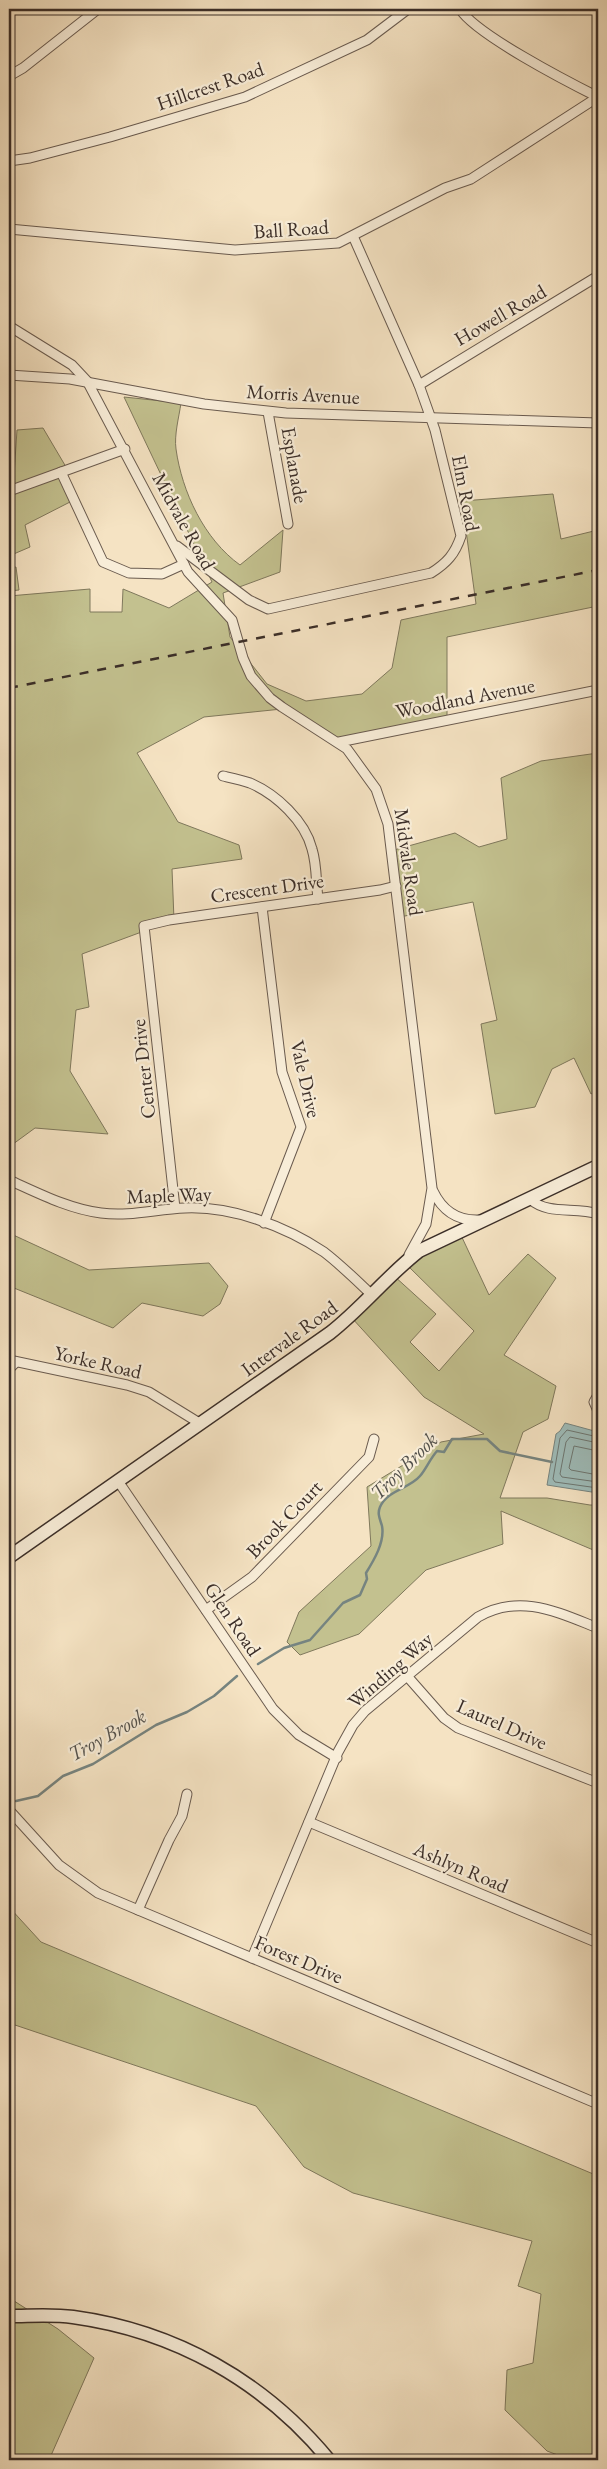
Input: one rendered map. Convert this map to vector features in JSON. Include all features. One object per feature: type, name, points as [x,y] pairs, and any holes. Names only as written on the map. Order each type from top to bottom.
[{"type":"street","points":[[9,76],[23,68],[98,9]]},
{"type":"street","name":"Hillcrest Road","points":[[9,162],[110,137],[245,97],[367,40],[408,9]]},
{"type":"street","points":[[460,9],[470,20],[493,38],[598,97]]},
{"type":"street","name":"Ball Road","points":[[9,229],[235,250],[338,243],[445,188],[471,178],[598,97]]},
{"type":"street","name":"Elm Road","points":[[174,545],[249,600],[263,608],[280,608],[431,573],[445,564],[457,550],[461,536],[430,417],[419,385],[353,236]]},
{"type":"street","name":"Howell Road","points":[[419,385],[598,276]]},
{"type":"street","name":"Midvale Road","points":[[9,326],[72,365],[88,382],[184,564],[197,584],[232,620],[245,665],[260,686],[282,707],[339,742],[367,773],[382,800],[388,824],[396,886],[432,1188],[430,1212],[422,1235],[414,1250],[400,1266]]},
{"type":"street","name":"Morris Avenue","points":[[9,375],[88,382],[204,404],[268,412],[598,423]]},
{"type":"street","name":"Esplanade","points":[[268,412],[288,524]]},
{"type":"street","points":[[9,491],[125,449]]},
{"type":"street","points":[[61,472],[103,562],[129,573],[162,574],[184,564]]},
{"type":"street","name":"Woodland Avenue","points":[[339,742],[598,690]]},
{"type":"street","points":[[223,776],[249,783],[261,789],[289,812],[302,828],[312,848],[318,899]]},
{"type":"street","name":"Crescent Drive","points":[[144,927],[169,920],[380,890],[396,886]]},
{"type":"street","name":"Vale Drive","points":[[262,907],[282,1072],[301,1127],[264,1223]]},
{"type":"street","name":"Center Drive","points":[[144,927],[176,1208]]},
{"type":"street","name":"Intervale Road","points":[[9,1557],[330,1333],[350,1318],[400,1266],[437,1241],[598,1166]]},
{"type":"street","name":"Maple Way","points":[[9,1180],[54,1200],[101,1213],[120,1214],[176,1208],[204,1208],[225,1211],[264,1223],[294,1236],[323,1252],[372,1295]]},
{"type":"street","name":"Midvale Road","points":[[432,1188],[439,1205],[448,1211],[466,1220],[484,1220]]},
{"type":"street","points":[[530,1199],[537,1206],[552,1210],[584,1210],[598,1214]]},
{"type":"street","points":[[9,1370],[13,1361]]},
{"type":"street","name":"Yorke Road","points":[[13,1361],[127,1385],[149,1392],[201,1424]]},
{"type":"street","points":[[598,1395],[594,1402],[598,1411]]},
{"type":"street","name":"Brook Court","points":[[206,1610],[252,1577],[369,1457],[374,1439]]},
{"type":"street","name":"Glen Road","points":[[118,1481],[273,1709],[299,1735],[336,1758]]},
{"type":"street","name":"Winding Way","points":[[252,1958],[336,1758],[353,1725],[366,1711],[478,1617],[507,1606],[525,1604],[545,1608],[598,1628]]},
{"type":"street","name":"Laurel Drive","points":[[407,1676],[444,1718],[458,1728],[598,1783]]},
{"type":"street","points":[[138,1910],[169,1840],[182,1816],[187,1794]]},
{"type":"street","name":"Forest Drive","points":[[9,1810],[68,1872],[98,1893],[598,2103]]},
{"type":"street","name":"Ashlyn Road","points":[[310,1822],[598,1943]]},
{"type":"street","points":[[9,2316],[73,2317],[117,2325],[186,2349],[220,2366],[270,2400],[299,2426],[329,2460]]},
{"type":"shaded area","points":[[124,397],[181,403],[176,432],[176,449],[183,482],[189,498],[206,528],[227,554],[240,565],[283,530],[280,572],[223,593],[230,637],[267,684],[306,701],[362,694],[392,668],[401,620],[476,604],[462,501],[553,494],[561,539],[598,530],[598,606],[447,637],[447,722],[343,744],[282,709],[204,717],[137,753],[178,822],[239,845],[242,859],[172,869],[174,920],[82,954],[89,1007],[76,1010],[70,1071],[108,1134],[35,1128],[9,1147],[9,596],[90,589],[90,612],[122,612],[123,589],[169,608],[212,582]]},
{"type":"shaded area","points":[[43,428],[69,472],[59,475],[70,502],[25,525],[30,547],[9,556],[9,493],[13,491],[17,430]]},
{"type":"shaded area","points":[[16,567],[19,590],[9,591],[9,568]]},
{"type":"shaded area","points":[[598,753],[598,1090],[591,1094],[574,1058],[552,1069],[535,1107],[495,1114],[481,1024],[497,1020],[473,902],[400,917],[394,850],[455,833],[479,847],[507,839],[501,778],[541,761]]},
{"type":"shaded area","points":[[459,1231],[489,1295],[528,1254],[556,1278],[504,1355],[556,1386],[548,1419],[523,1432],[500,1498],[547,1498],[598,1505],[598,1552],[501,1511],[503,1544],[426,1570],[359,1634],[300,1655],[287,1642],[299,1612],[371,1546],[367,1487],[441,1442],[484,1434],[424,1397],[351,1317],[393,1275],[436,1314],[410,1342],[439,1371],[474,1331],[407,1265]]},
{"type":"shaded area","points":[[9,1233],[89,1270],[209,1263],[228,1286],[220,1304],[203,1316],[142,1303],[113,1328],[9,1286]]},
{"type":"shaded area","points":[[9,1907],[41,1942],[598,2176],[598,2460],[571,2460],[547,2451],[505,2410],[507,2370],[533,2363],[541,2294],[518,2286],[532,2241],[353,2193],[304,2167],[256,2106],[9,2023]]},
{"type":"shaded area","points":[[9,2294],[11,2299],[58,2329],[94,2358],[49,2460],[9,2460]]},
{"type":"water","points":[[565,1423],[598,1432],[598,1493],[547,1485],[556,1434]]},
{"type":"waterway","name":"Troy Brook","points":[[258,1664],[284,1648],[310,1640],[343,1603],[360,1595],[367,1579],[366,1573],[375,1557],[382,1538],[383,1532],[379,1512],[383,1501],[415,1480],[437,1451],[444,1452],[452,1439],[487,1439],[500,1451],[552,1462]]},
{"type":"waterway","name":"Troy Brook","points":[[16,1801],[38,1796],[63,1776],[93,1764],[156,1725],[187,1712],[214,1696],[237,1676]]},
{"type":"railway","points":[[9,688],[598,570]]}]
